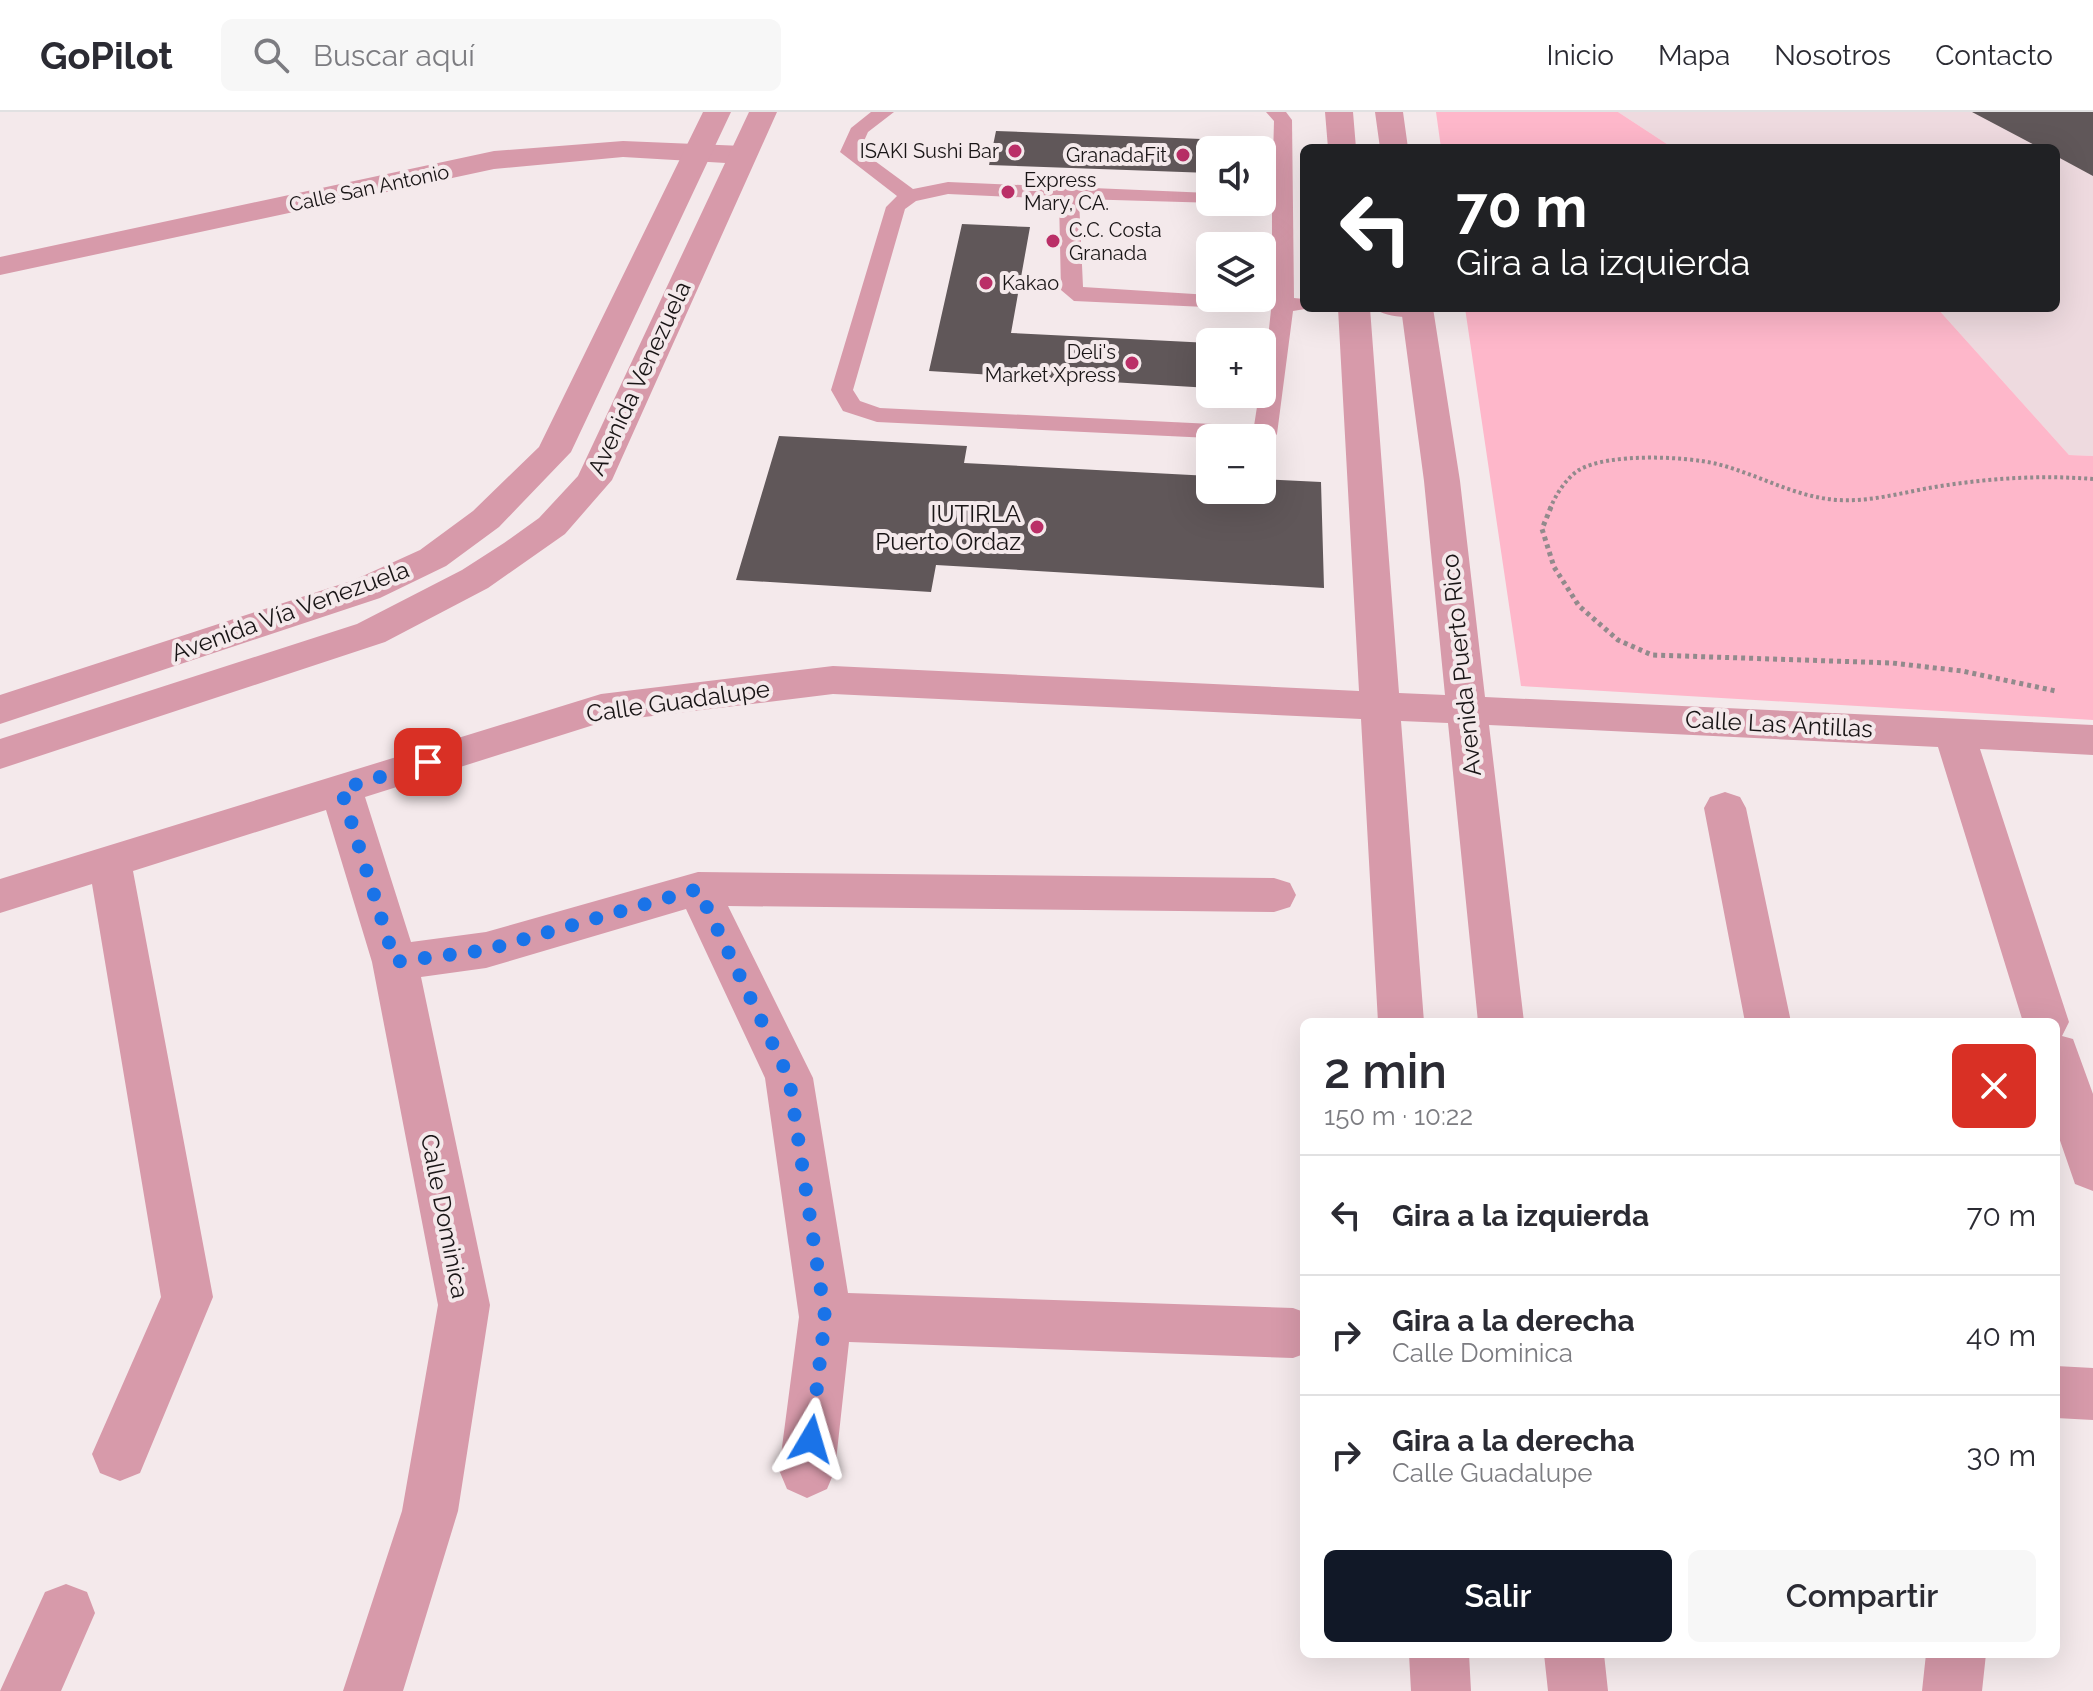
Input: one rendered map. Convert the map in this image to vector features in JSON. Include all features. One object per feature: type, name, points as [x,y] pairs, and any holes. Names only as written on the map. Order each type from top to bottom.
[{"type":"street","name":"Avenida Vía Venezuela","points":[[0,710],[367,589],[433,558],[486,519],[554,452],[717,112]]},
{"type":"street","name":"Avenida Venezuela","points":[[0,754],[371,633],[475,579],[552,526],[594,480],[763,112]]},
{"type":"street","points":[[1339,112],[1342,144]]},
{"type":"street","points":[[1389,112],[1393,144]]},
{"type":"street","name":"Calle San Antonio","points":[[0,266],[494,160],[623,149],[743,155]]},
{"type":"street","points":[[1354,312],[1401,1018]]},
{"type":"street","name":"Avenida Puerto Rico","points":[[1408,312],[1442,481],[1501,1018]]},
{"type":"street","points":[[486,519],[517,551]]},
{"type":"street","name":"Calle Guadalupe","points":[[0,896],[601,708],[833,680],[1381,708],[1466,709]]},
{"type":"street","name":"Calle Las Antillas","points":[[1466,709],[2093,740]]},
{"type":"street","points":[[1954,733],[2045,1018]]},
{"type":"street","name":"Calle Dominica","points":[[341,789],[395,962],[464,1305],[430,1511],[373,1691]]},
{"type":"street","points":[[1725,808],[1767,1018]]},
{"type":"street","points":[[110,862],[187,1297],[120,1454]]},
{"type":"street","points":[[698,889],[789,1078],[825,1317],[807,1470]]},
{"type":"street","points":[[395,962],[486,950],[698,889],[1274,895]]},
{"type":"street","points":[[2060,1066],[2093,1169]]},
{"type":"street","points":[[825,1317],[1293,1333]]},
{"type":"street","points":[[2060,1392],[2093,1394]]},
{"type":"street","points":[[30,1691],[66,1613]]},
{"type":"street","points":[[1439,1658],[1441,1691]]},
{"type":"street","points":[[1574,1658],[1578,1691]]},
{"type":"street","points":[[1952,1691],[1956,1658]]},
{"type":"lane","points":[[885,112],[868,121],[853,135],[850,152],[909,196]]},
{"type":"lane","points":[[1275,112],[1283,120],[1276,172]]},
{"type":"lane","points":[[1196,198],[948,188],[909,196],[896,207],[842,390],[851,406],[877,415],[1265,434],[1294,304],[1275,216]]},
{"type":"lane","points":[[1069,193],[1072,290],[1082,296],[1294,304]]},
{"type":"path","points":[[2069,692],[1962,671],[1892,663],[1652,655],[1618,640],[1579,606],[1554,567],[1542,529],[1555,496],[1579,470],[1617,460],[1670,456],[1718,464],[1782,488],[1837,500],[1876,499],[1941,486],[2047,475],[2093,479]]},
{"type":"shaded area","points":[[1436,112],[1618,112],[1667,144],[1440,144]]},
{"type":"shaded area","points":[[1618,112],[2093,112],[2093,456],[2069,455],[1941,312],[2060,312],[2060,144],[1667,144]]},
{"type":"shaded area","points":[[1466,312],[1941,312],[2069,455],[2093,456],[2093,720],[1521,686]]},
{"type":"building","points":[[1972,112],[2093,112],[2093,176],[2060,158],[2060,144],[2032,144]]},
{"type":"building","points":[[996,131],[1196,139],[1196,172],[989,165]]},
{"type":"building","points":[[1276,142],[1278,142],[1279,176],[1276,176]]},
{"type":"building","points":[[962,224],[1030,227],[1011,333],[1196,342],[1196,387],[929,371]]},
{"type":"building","name":"IUTIRLA Puerto Ordaz","points":[[779,436],[967,446],[964,463],[1196,475],[1196,504],[1276,504],[1276,480],[1321,482],[1324,588],[936,565],[931,592],[736,580]]},
{"type":"place","name":"ISAKI Sushi Bar","points":[[1015,151]]},
{"type":"place","name":"GranadaFit","points":[[1183,155]]},
{"type":"place","name":"Express Mary, CA.","points":[[1008,192]]},
{"type":"place","name":"C.C. Costa Granada","points":[[1053,241]]},
{"type":"place","name":"Kakao","points":[[986,283]]},
{"type":"place","name":"Deli's Market Xpress","points":[[1132,363]]},
{"type":"place","name":"IUTIRLA Puerto Ordaz","points":[[1037,527]]},
{"type":"route","points":[[428,762],[341,789],[395,962],[486,950],[698,889],[789,1078],[825,1317],[811,1439]]}]
